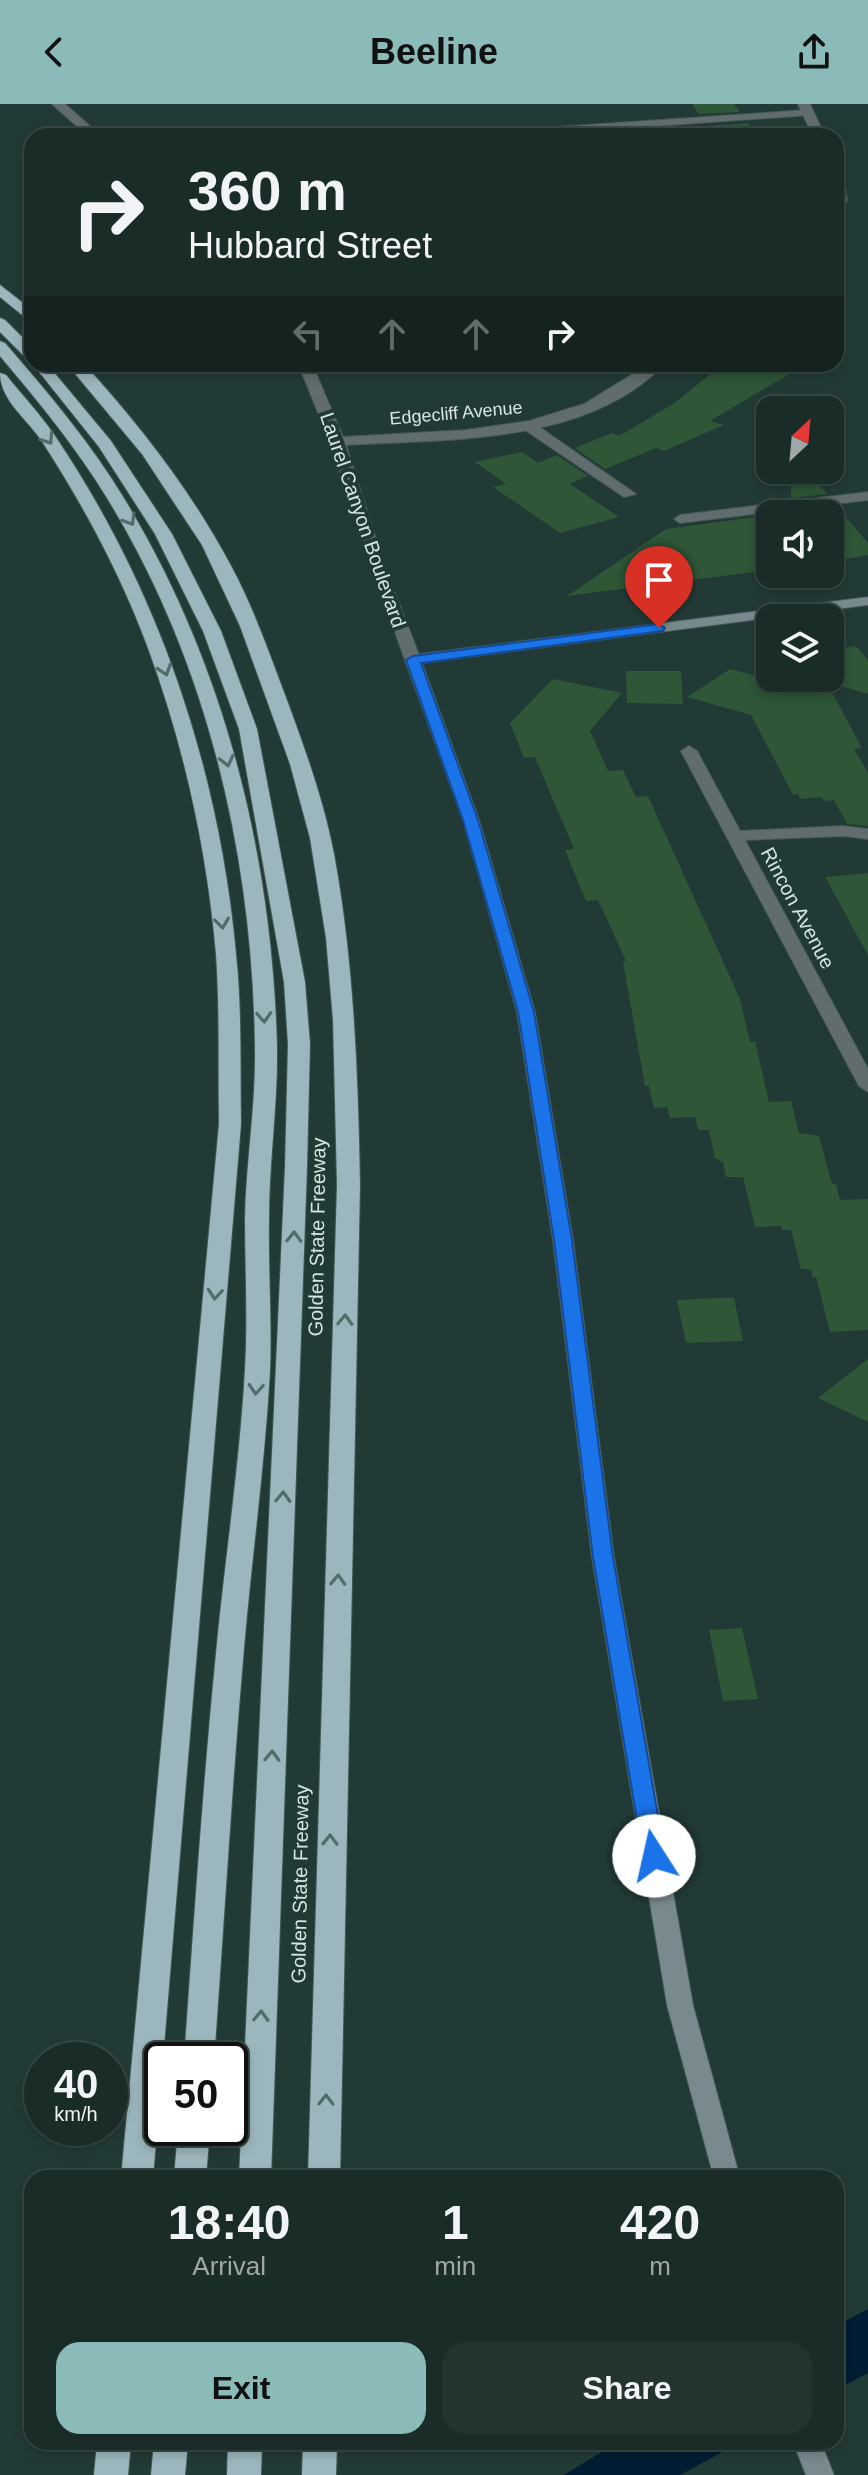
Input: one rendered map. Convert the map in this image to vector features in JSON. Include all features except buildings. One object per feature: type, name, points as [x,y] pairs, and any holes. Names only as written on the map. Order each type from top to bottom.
[{"type":"highway","points":[[0,289],[24,311]]},
{"type":"highway","points":[[0,323],[24,348]]},
{"type":"highway","points":[[0,346],[24,371]]},
{"type":"highway","points":[[25,372],[107,482],[142,540],[204,684],[225,750],[259,929],[266,1050],[257,1207],[257,1387],[235,1594],[200,2042]]},
{"type":"highway","points":[[46,372],[65,392],[127,477],[191,586],[216,642],[249,732],[277,866],[297,1006],[296,1167],[255,2170]]},
{"type":"highway","name":"Golden State Freeway","points":[[83,372],[105,395],[153,457],[213,548],[252,634],[297,756],[324,851],[351,1140],[330,1838],[324,2170]]},
{"type":"highway","points":[[0,378],[25,405],[118,552],[164,664],[201,798],[226,954],[230,1124],[138,2170]]},
{"type":"highway","points":[[191,2170],[193,2146]]},
{"type":"highway","points":[[111,2475],[113,2450]]},
{"type":"highway","points":[[168,2475],[170,2450]]},
{"type":"highway","points":[[244,2475],[245,2450]]},
{"type":"highway","points":[[319,2475],[320,2450]]},
{"type":"main road","points":[[413,660],[868,601]]},
{"type":"main road","name":"Laurel Canyon Boulevard","points":[[413,660],[471,820],[526,1012],[563,1240],[603,1557],[674,1974],[725,2170]]},
{"type":"main road","points":[[810,2450],[820,2475]]},
{"type":"street","points":[[58,104],[86,128]]},
{"type":"street","points":[[571,128],[805,108],[815,128]]},
{"type":"street","name":"Laurel Canyon Boulevard","points":[[308,372],[338,441],[377,564],[413,660]]},
{"type":"street","name":"Edgecliff Avenue","points":[[338,441],[527,425],[588,408],[628,387],[647,372]]},
{"type":"street","points":[[527,425],[629,494]]},
{"type":"street","name":"Rincon Avenue","points":[[689,751],[868,1086]]},
{"type":"street","points":[[734,836],[843,831],[868,834]]},
{"type":"lane","points":[[680,519],[868,496]]},
{"type":"water","points":[[868,2309],[868,2373],[844,2386],[844,2322]]},
{"type":"water","points":[[605,2450],[726,2450],[680,2475],[564,2475]]},
{"type":"route","points":[[654,1856],[603,1557],[563,1240],[526,1012],[471,820],[413,660],[659,628]]}]
